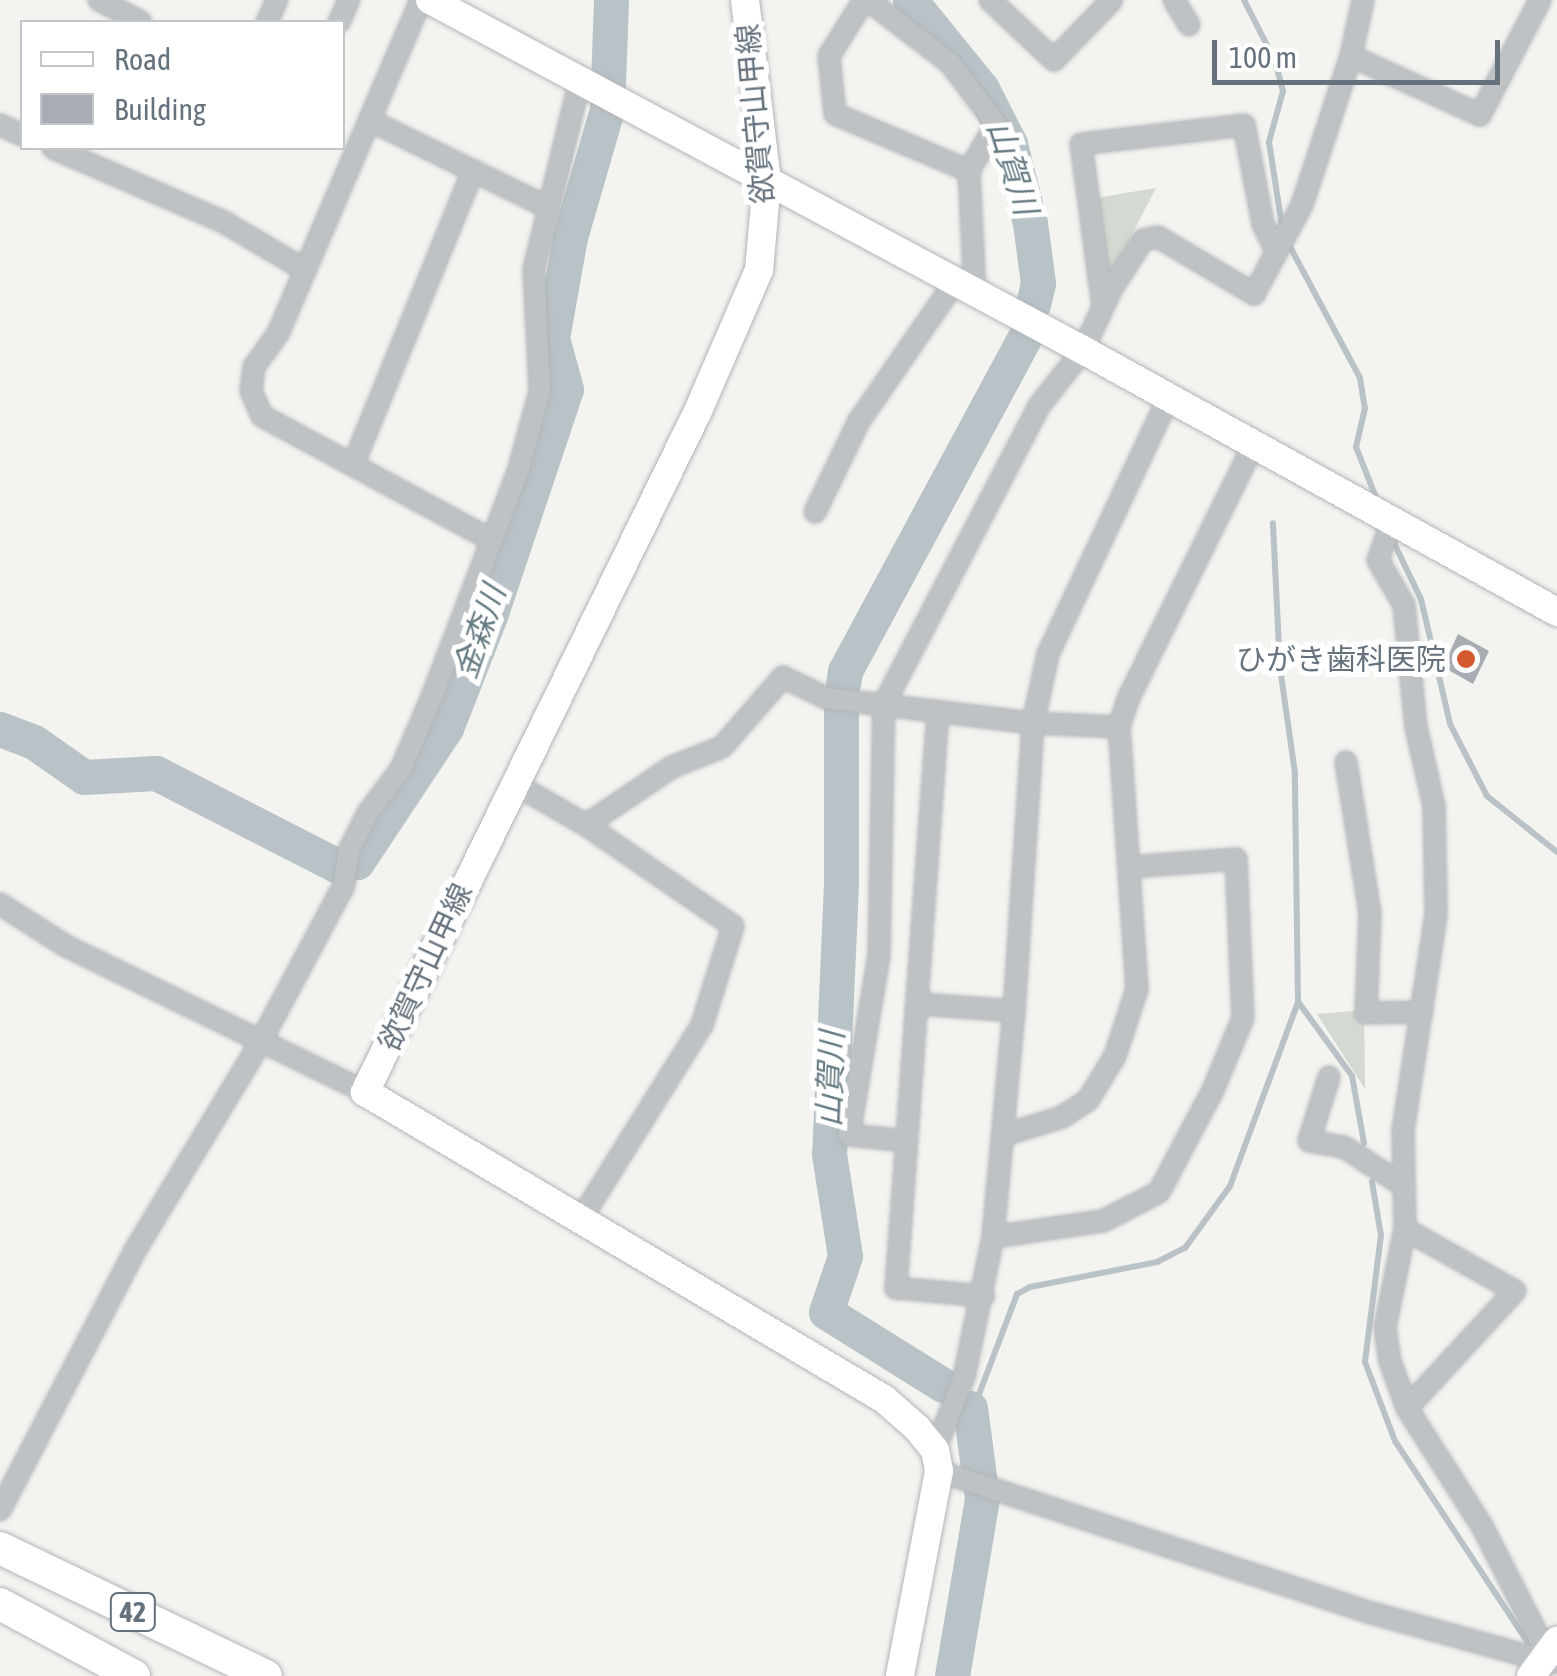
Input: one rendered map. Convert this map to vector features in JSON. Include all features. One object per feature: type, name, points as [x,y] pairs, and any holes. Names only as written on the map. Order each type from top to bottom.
[{"type":"main road","points":[[430,0],[1083,350],[1557,612]]},
{"type":"main road","name":"欲賀守山甲線","points":[[365,1092],[744,309],[759,270],[767,181],[745,0]]},
{"type":"main road","points":[[365,1092],[884,1399],[937,1461],[900,1676]]},
{"type":"main road","name":"42","points":[[0,1548],[266,1676]]},
{"type":"main road","name":"42","points":[[0,1604],[134,1676]]},
{"type":"street","points":[[99,0],[137,20]]},
{"type":"street","points":[[421,0],[279,332],[254,368],[254,406],[262,416],[491,540]]},
{"type":"street","points":[[815,512],[859,421],[965,287],[969,171],[996,124],[950,63],[866,0],[829,56],[836,114],[969,171]]},
{"type":"street","points":[[990,0],[1054,60],[1112,0]]},
{"type":"street","points":[[1174,0],[1190,26]]},
{"type":"street","points":[[907,1141],[849,1135],[879,956],[884,704],[1039,406],[1083,350],[1143,240],[1158,237],[1254,294],[1294,222],[1351,56],[1363,0]]},
{"type":"street","points":[[1351,56],[1480,116],[1540,0]]},
{"type":"street","points":[[0,1510],[137,1247],[260,1043],[344,885],[349,851],[368,813],[400,769],[518,472],[540,391],[534,269],[580,80]]},
{"type":"street","points":[[372,121],[549,208]]},
{"type":"street","points":[[1104,308],[1082,144],[1244,125],[1264,224],[1279,246]]},
{"type":"street","points":[[78,152],[222,220],[306,270]]},
{"type":"street","points":[[352,465],[473,171]]},
{"type":"street","points":[[1168,398],[1058,624],[1033,723],[1014,1011],[992,1237],[984,1296],[937,1461],[1368,1612],[1550,1665]]},
{"type":"street","points":[[1004,1135],[1062,1117],[1088,1100],[1115,1056],[1138,989],[1119,727],[1129,697],[1254,446]]},
{"type":"street","points":[[1392,521],[1378,560],[1404,605],[1416,727],[1434,806],[1436,915],[1404,1130],[1405,1228],[1385,1327],[1390,1361],[1407,1408],[1482,1526],[1550,1665]]},
{"type":"street","points":[[586,824],[672,767],[722,747],[784,677],[826,698],[1033,723],[1119,727]]},
{"type":"street","points":[[938,711],[920,1004],[896,1288],[984,1296]]},
{"type":"street","points":[[1346,762],[1370,913],[1366,1013],[1422,1012]]},
{"type":"street","points":[[516,784],[586,824],[733,926],[702,1024],[581,1219]]},
{"type":"street","points":[[992,1237],[1104,1221],[1159,1192],[1213,1090],[1243,1018],[1236,860],[1130,867]]},
{"type":"street","points":[[0,904],[66,946],[365,1092]]},
{"type":"street","points":[[920,1004],[1014,1011]]},
{"type":"street","points":[[1329,1077],[1310,1141],[1344,1146],[1404,1186]]},
{"type":"street","points":[[1405,1228],[1515,1291],[1407,1408]]},
{"type":"shaded area","points":[[1156,188],[1109,279],[1095,198]]},
{"type":"shaded area","points":[[1364,1010],[1365,1089],[1317,1014]]},
{"type":"building","name":"ひがき歯科医院","points":[[1458,634],[1489,651],[1473,684],[1443,667]]},
{"type":"waterway","name":"金森川","points":[[0,729],[34,742],[84,777],[156,773],[336,865],[357,862],[446,728],[490,616],[566,389],[552,338],[570,237],[607,110],[611,0]]},
{"type":"waterway","name":"山賀川","points":[[910,0],[982,89],[1010,144],[1030,223],[1038,283],[1033,304]]},
{"type":"waterway","points":[[1244,0],[1275,61],[1283,91],[1269,142],[1283,232]]},
{"type":"waterway","points":[[1288,243],[1360,378],[1365,408],[1356,447],[1375,495]]},
{"type":"waterway","name":"山賀川","points":[[843,684],[845,671],[1024,338]]},
{"type":"waterway","points":[[973,1410],[1017,1294],[1030,1287],[1157,1262],[1185,1248],[1230,1186],[1298,1002],[1295,773],[1280,668],[1273,523]]},
{"type":"waterway","points":[[1392,539],[1421,599],[1450,724],[1487,796],[1557,852]]},
{"type":"waterway","name":"山賀川","points":[[841,706],[841,883],[829,1154],[845,1256],[826,1312],[943,1385]]},
{"type":"waterway","points":[[1299,1003],[1352,1076],[1364,1143]]},
{"type":"waterway","points":[[1372,1182],[1381,1235],[1365,1362],[1395,1441],[1528,1643],[1530,1653]]},
{"type":"waterway","name":"山賀川","points":[[952,1676],[982,1498],[970,1408]]},
{"type":"place","name":"ひがき歯科医院","points":[[1466,659]]}]
